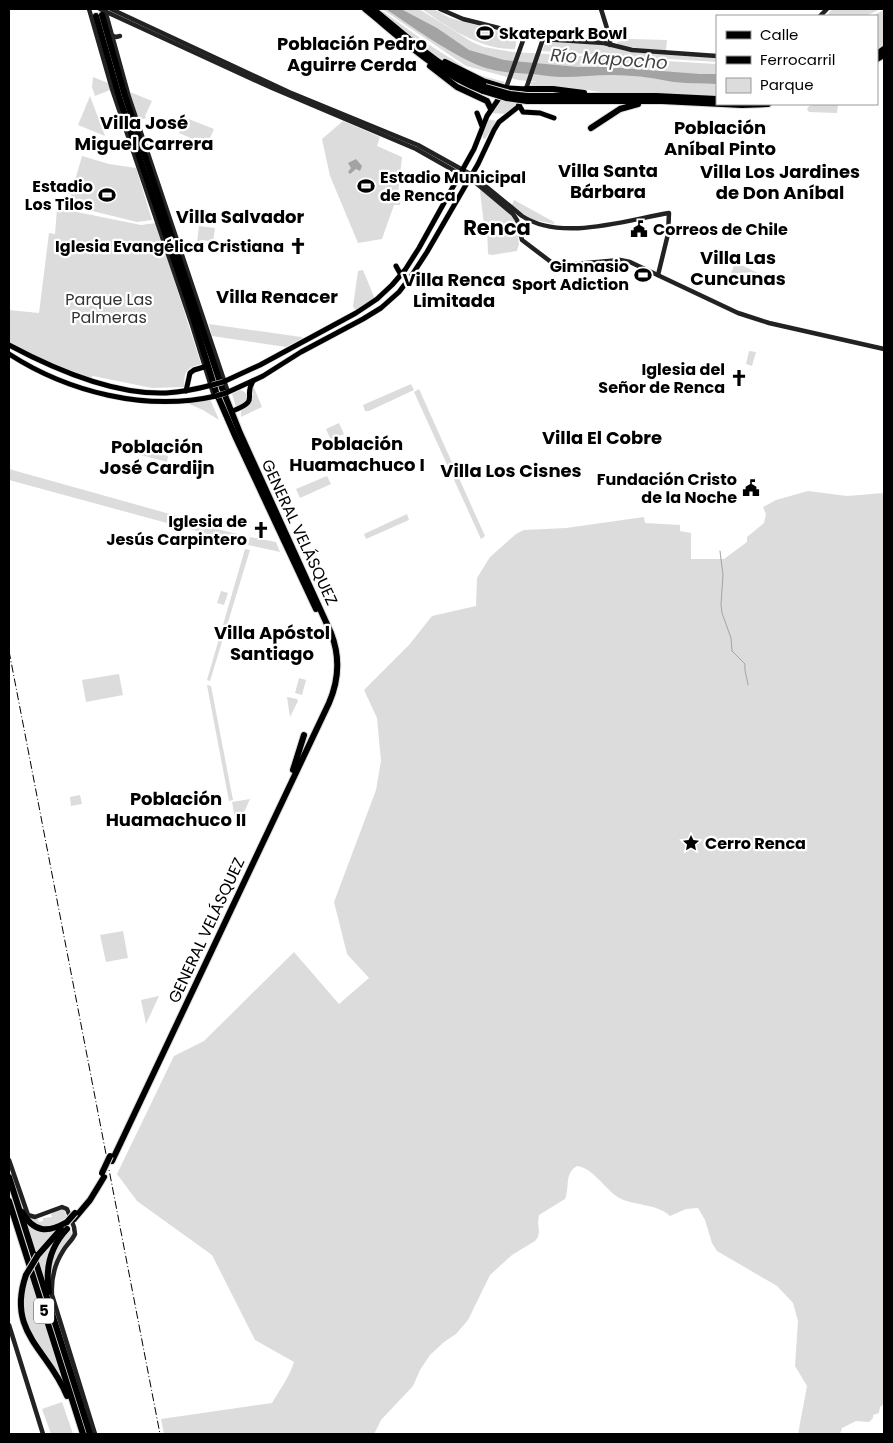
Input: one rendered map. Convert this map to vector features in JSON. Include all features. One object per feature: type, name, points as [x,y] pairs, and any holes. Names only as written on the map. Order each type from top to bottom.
[{"type":"highway","points":[[365,9],[451,76],[484,89],[536,99],[716,104]]},
{"type":"highway","points":[[372,9],[454,72],[484,89]]},
{"type":"highway","name":"GENERAL VELÁSQUEZ","points":[[67,1226],[90,1200],[111,1159],[327,707],[336,683],[338,661],[333,636],[236,425],[218,379],[117,71],[101,12]]},
{"type":"highway","name":"GENERAL VELÁSQUEZ","points":[[101,12],[117,89],[216,392],[243,454],[325,627],[333,653],[333,671],[329,692],[111,1159]]},
{"type":"highway","points":[[412,47],[448,81],[461,90],[487,101],[491,108]]},
{"type":"highway","points":[[422,49],[480,80],[508,86]]},
{"type":"highway","points":[[527,88],[553,89],[608,96]]},
{"type":"highway","points":[[536,99],[608,96],[716,99]]},
{"type":"highway","points":[[591,128],[625,107],[655,101]]},
{"type":"highway","points":[[126,132],[142,164]]},
{"type":"highway","points":[[144,153],[163,198]]},
{"type":"highway","points":[[164,232],[176,279]]},
{"type":"highway","points":[[243,454],[255,488]]},
{"type":"highway","points":[[260,468],[271,499]]},
{"type":"highway","points":[[293,770],[304,735]]},
{"type":"highway","name":"5","points":[[9,1177],[12,1199],[83,1434]]},
{"type":"highway","points":[[12,1199],[26,1219],[36,1228],[51,1230],[67,1226]]},
{"type":"highway","name":"5","points":[[12,1199],[53,1316],[90,1434]]},
{"type":"highway","points":[[67,1226],[38,1255],[26,1275],[21,1301],[25,1326],[33,1343],[56,1373],[79,1421]]},
{"type":"highway","points":[[53,1316],[48,1286],[48,1266],[53,1248],[67,1226]]},
{"type":"main road","points":[[89,9],[126,132],[215,396]]},
{"type":"main road","points":[[111,9],[302,97],[409,141],[471,177],[531,221]]},
{"type":"main road","points":[[440,9],[463,19],[543,39],[610,45],[632,50],[716,56]]},
{"type":"main road","points":[[601,9],[610,38],[610,45]]},
{"type":"main road","points":[[101,12],[111,35],[227,392]]},
{"type":"main road","points":[[101,12],[411,147],[461,171]]},
{"type":"main road","points":[[111,35],[120,36]]},
{"type":"main road","points":[[9,345],[50,365],[90,380],[148,392],[166,393],[186,391],[223,382],[266,362],[360,311],[381,296],[401,275],[416,253],[461,171],[491,108],[508,86],[525,35]]},
{"type":"main road","points":[[9,354],[35,369],[90,390],[124,398],[166,402],[189,401],[215,396],[253,381],[363,319],[394,296],[406,284],[420,264],[471,177],[499,122],[519,106],[543,39]]},
{"type":"main road","points":[[508,86],[527,88]]},
{"type":"main road","points":[[302,97],[307,93]]},
{"type":"main road","points":[[304,102],[309,100]]},
{"type":"main road","points":[[519,106],[523,112],[540,113],[554,118]]},
{"type":"main road","points":[[477,113],[480,119],[483,139],[489,140]]},
{"type":"main road","points":[[471,177],[513,214],[522,240],[552,263],[580,264],[622,260],[630,262],[738,313],[769,323],[884,349]]},
{"type":"main road","points":[[517,224],[521,220],[556,227],[608,225],[669,213],[668,234],[658,275]]},
{"type":"main road","points":[[396,266],[401,275]]},
{"type":"main road","points":[[186,391],[188,376],[191,372],[204,367]]},
{"type":"main road","points":[[235,410],[248,404],[250,386],[253,381]]},
{"type":"main road","points":[[188,382],[196,389]]},
{"type":"main road","points":[[240,387],[250,392]]},
{"type":"main road","points":[[9,1160],[28,1215],[35,1217],[63,1207],[71,1215],[75,1234],[55,1266],[52,1295],[95,1434]]},
{"type":"main road","points":[[9,1325],[43,1434]]},
{"type":"green space","points":[[376,9],[384,12],[434,48],[466,68],[482,76],[505,82],[502,85],[475,76],[437,56]]},
{"type":"green space","points":[[382,9],[419,9],[472,42],[484,47],[513,52],[716,64],[716,96],[601,92],[566,87],[532,87],[531,82],[539,82],[518,80],[466,66]]},
{"type":"green space","points":[[422,9],[434,9],[450,18],[517,36],[515,49],[490,46],[477,42],[454,30]]},
{"type":"green space","points":[[832,9],[880,9],[868,15],[828,15]]},
{"type":"green space","points":[[884,10],[884,47],[878,50],[878,15],[874,15]]},
{"type":"green space","points":[[630,39],[667,40],[666,50],[632,48],[618,45],[617,42]]},
{"type":"green space","points":[[547,41],[605,45],[635,52],[716,57],[716,62],[542,51]]},
{"type":"green space","points":[[93,77],[108,83],[110,90],[95,96],[92,87]]},
{"type":"green space","points":[[130,92],[152,101],[145,116],[146,118],[139,120]]},
{"type":"green space","points":[[90,96],[105,136],[78,125]]},
{"type":"green space","points":[[500,100],[519,104],[507,114],[490,113]]},
{"type":"green space","points":[[838,105],[837,113],[809,112],[807,109],[809,106]]},
{"type":"green space","points":[[186,118],[214,129],[207,145],[179,133]]},
{"type":"green space","points":[[487,119],[497,121],[485,139],[482,134]]},
{"type":"green space","name":"Estadio Municipal de Renca","points":[[343,121],[380,137],[377,146],[402,157],[398,194],[401,194],[400,205],[394,205],[382,239],[358,243],[330,176],[322,139]]},
{"type":"green space","name":"Estadio Los Tilos","points":[[82,156],[109,164],[136,168],[152,220],[137,222],[68,205]]},
{"type":"green space","points":[[481,190],[515,218],[519,244],[517,251],[488,254],[487,226],[484,225]]},
{"type":"green space","points":[[514,200],[554,222],[554,224],[530,219],[512,205]]},
{"type":"green space","name":"Parque Las Palmeras","points":[[57,208],[141,225],[156,223],[201,364],[188,370],[184,387],[152,388],[93,376],[91,378],[43,360],[9,343],[9,310],[39,313],[49,233],[55,234]]},
{"type":"green space","points":[[199,226],[215,228],[213,242],[202,240],[197,242]]},
{"type":"green space","points":[[735,262],[772,280],[781,282],[769,282],[751,272],[731,274]]},
{"type":"green space","points":[[363,270],[375,299],[356,311],[353,306],[358,271]]},
{"type":"green space","points":[[209,324],[303,338],[286,347],[212,336]]},
{"type":"green space","points":[[749,351],[756,352],[752,366],[746,364]]},
{"type":"green space","points":[[411,384],[414,390],[369,411],[365,411],[363,405]]},
{"type":"green space","points":[[253,385],[262,407],[241,417],[241,411],[251,403]]},
{"type":"green space","points":[[419,389],[485,536],[481,539],[414,392]]},
{"type":"green space","points":[[240,390],[245,392],[248,398],[244,403],[236,407],[232,394]]},
{"type":"green space","points":[[210,399],[219,420],[187,403]]},
{"type":"green space","points":[[339,423],[344,434],[331,440],[326,429]]},
{"type":"green space","points":[[123,444],[168,456],[167,462],[122,450]]},
{"type":"green space","points":[[9,469],[246,536],[244,544],[9,480]]},
{"type":"green space","points":[[327,476],[331,484],[300,498],[296,489]]},
{"type":"green space","points":[[808,491],[847,496],[884,493],[884,1404],[880,1407],[879,1413],[873,1415],[869,1422],[856,1421],[842,1428],[840,1434],[798,1434],[807,1386],[795,1366],[798,1321],[793,1303],[777,1286],[717,1251],[712,1243],[705,1220],[698,1208],[686,1209],[670,1216],[658,1209],[629,1202],[616,1196],[598,1178],[582,1167],[577,1166],[570,1173],[565,1199],[539,1215],[539,1232],[535,1241],[512,1255],[490,1275],[468,1320],[456,1334],[430,1355],[420,1370],[413,1386],[381,1420],[374,1434],[164,1434],[161,1419],[272,1403],[294,1362],[255,1340],[212,1255],[137,1201],[117,1174],[174,1056],[204,1041],[294,952],[339,1004],[369,978],[347,954],[334,902],[376,790],[381,761],[377,718],[364,690],[409,645],[432,616],[476,606],[477,578],[490,557],[516,534],[524,530],[566,528],[644,517],[645,523],[680,525],[680,531],[691,533],[691,559],[724,559],[747,542],[747,537],[764,523],[766,514],[763,507],[776,500]]},
{"type":"green space","points":[[407,514],[409,520],[366,539],[364,534]]},
{"type":"green space","points":[[250,537],[276,542],[280,552],[248,545]]},
{"type":"green space","points":[[245,549],[250,550],[210,681],[207,680]]},
{"type":"green space","points":[[221,591],[228,593],[224,605],[217,603]]},
{"type":"green space","points":[[119,674],[123,695],[86,702],[82,680]]},
{"type":"green space","points":[[299,678],[306,680],[302,695],[295,693]]},
{"type":"green space","points":[[207,685],[211,686],[233,800],[229,801]]},
{"type":"green space","points":[[287,697],[297,699],[298,701],[290,717]]},
{"type":"green space","points":[[80,795],[82,804],[71,806],[70,797]]},
{"type":"green space","points":[[250,799],[237,828],[232,802]]},
{"type":"green space","points":[[123,931],[128,958],[106,962],[100,935]]},
{"type":"green space","points":[[159,996],[146,1024],[141,1000]]},
{"type":"green space","points":[[61,1208],[67,1217],[54,1226],[40,1228],[27,1217],[38,1219],[39,1222],[43,1221],[43,1218],[52,1217],[51,1214]]},
{"type":"green space","points":[[26,1224],[58,1229],[36,1254]]},
{"type":"green space","points":[[70,1227],[72,1235],[57,1257],[51,1274],[49,1269],[61,1237]]},
{"type":"green space","points":[[55,1239],[45,1282],[38,1259]]},
{"type":"green space","points":[[29,1275],[63,1382],[37,1345],[26,1320],[24,1307],[25,1292]]},
{"type":"green space","points":[[62,1402],[73,1434],[51,1434],[42,1409]]},
{"type":"shaded area","points":[[386,9],[401,9],[437,28],[469,50],[504,60],[578,67],[609,67],[716,74],[716,84],[680,83],[626,75],[559,77],[495,70],[473,63],[429,38]]},
{"type":"shaded area","points":[[356,159],[362,166],[360,171],[356,169],[350,174],[348,172],[351,168],[348,163]]},
{"type":"waterway","points":[[720,551],[723,575],[722,613],[731,638],[732,651],[745,664],[748,685]]},
{"type":"railway","points":[[9,651],[160,1434]]},
{"type":"place","name":"Skatepark Bowl","points":[[485,33]]},
{"type":"place","name":"Estadio Municipal de Renca","points":[[366,186]]},
{"type":"place","name":"Estadio Los Tilos","points":[[107,195]]},
{"type":"place","name":"Correos de Chile","points":[[639,229]]},
{"type":"place","name":"Iglesia Evangélica Cristiana","points":[[298,246]]},
{"type":"place","name":"Gimnasio Sport Adiction","points":[[643,275]]},
{"type":"place","name":"Iglesia del Señor de Renca","points":[[739,378]]},
{"type":"place","name":"Fundación Cristo de la Noche","points":[[751,488]]},
{"type":"place","name":"Iglesia de Jesús Carpintero","points":[[261,530]]},
{"type":"place","name":"Cerro Renca","points":[[691,843]]},
{"type":"district","name":"Población Pedro Aguirre Cerda","points":[[352,54]]},
{"type":"district","name":"Villa José Miguel Carrera","points":[[144,133]]},
{"type":"district","name":"Población Aníbal Pinto","points":[[720,138]]},
{"type":"district","name":"Villa Santa Bárbara","points":[[608,181]]},
{"type":"district","name":"Villa Los Jardines de Don Aníbal","points":[[780,182]]},
{"type":"district","name":"Villa Salvador","points":[[240,217]]},
{"type":"district","name":"Renca","points":[[497,228]]},
{"type":"district","name":"Villa Las Cuncunas","points":[[738,268]]},
{"type":"district","name":"Villa Renca Limitada","points":[[454,290]]},
{"type":"district","name":"Villa Renacer","points":[[277,297]]},
{"type":"district","name":"Villa El Cobre","points":[[602,438]]},
{"type":"district","name":"Población Huamachuco I","points":[[357,454]]},
{"type":"district","name":"Población José Cardijn","points":[[157,457]]},
{"type":"district","name":"Villa Los Cisnes","points":[[511,471]]},
{"type":"district","name":"Villa Apóstol Santiago","points":[[272,643]]},
{"type":"district","name":"Población Huamachuco II","points":[[176,810]]},
{"type":"water label","name":"Río Mapocho","points":[[609,59]]}]
